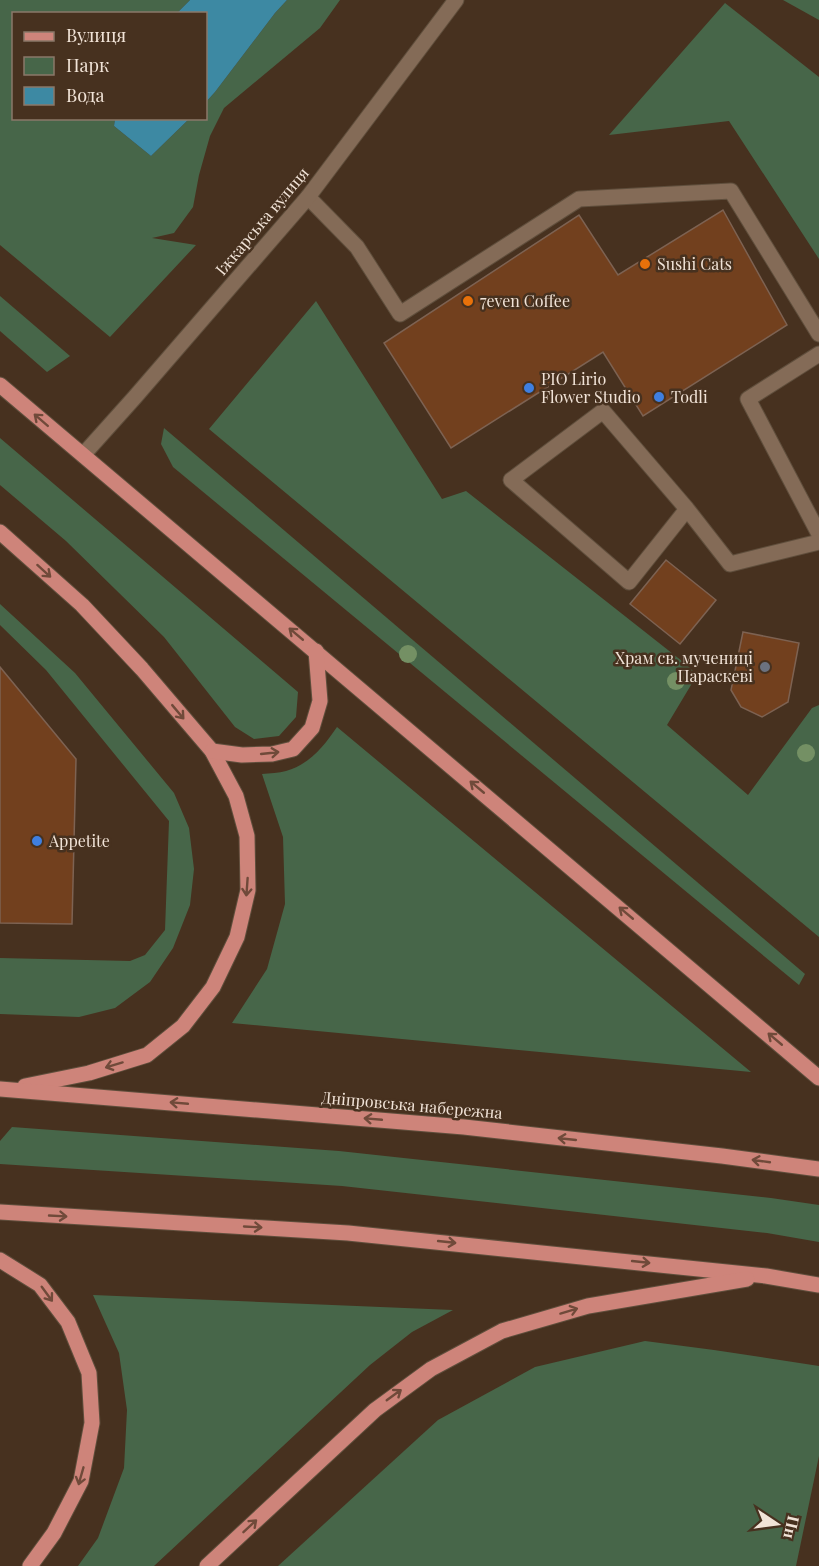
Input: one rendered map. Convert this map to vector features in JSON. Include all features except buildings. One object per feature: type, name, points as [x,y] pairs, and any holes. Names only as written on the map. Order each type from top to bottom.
[{"type":"main road","points":[[0,385],[819,1078]]},
{"type":"main road","points":[[0,532],[82,605],[142,669],[212,751],[237,796],[247,836],[248,890],[237,937],[213,987],[183,1026],[147,1054],[89,1073],[4,1089]]},
{"type":"main road","points":[[212,751],[272,754],[293,749],[312,728],[320,700],[316,651]]},
{"type":"main road","name":"Дніпровська набережна","points":[[4,1089],[464,1127],[819,1169]]},
{"type":"main road","points":[[0,1212],[348,1233],[766,1276],[819,1285]]},
{"type":"main road","points":[[0,1260],[40,1285],[68,1322],[88,1373],[92,1423],[81,1481],[54,1533],[30,1566]]},
{"type":"main road","points":[[207,1566],[375,1410],[431,1369],[502,1331],[588,1306],[766,1276]]},
{"type":"street","name":"Іжкарська вулиця","points":[[83,455],[308,197],[456,0]]},
{"type":"street","points":[[308,197],[357,247],[400,314],[579,199],[731,191],[819,334]]},
{"type":"street","points":[[819,354],[748,399],[819,534]]},
{"type":"street","points":[[687,509],[629,582],[511,480],[603,411],[687,509],[730,564],[819,542]]},
{"type":"green space","points":[[0,0],[190,0],[178,12],[12,12],[12,120],[115,120],[114,126],[151,156],[188,120],[207,120],[207,101],[287,0],[340,0],[320,28],[224,108],[210,136],[193,207],[174,233],[152,238],[196,245],[110,337],[0,245]]},
{"type":"green space","points":[[783,0],[819,0],[819,20]]},
{"type":"green space","points":[[725,3],[819,77],[819,259],[729,121],[609,135]]},
{"type":"green space","points":[[0,296],[70,356],[47,372],[0,331]]},
{"type":"green space","points":[[316,301],[442,499],[466,491],[697,675],[667,725],[748,795],[812,708],[819,705],[819,937],[209,429]]},
{"type":"green space","points":[[164,428],[805,974],[799,985],[173,467],[161,444]]},
{"type":"green space","points":[[0,438],[298,692],[296,717],[279,736],[254,739],[235,727],[164,637],[66,541],[0,485]]},
{"type":"green space","points":[[0,604],[75,673],[174,793],[189,828],[194,869],[190,905],[173,948],[150,982],[115,1008],[79,1017],[0,1014],[0,958],[130,961],[145,955],[165,930],[169,821],[46,670],[0,625]]},
{"type":"green space","points":[[337,727],[751,1072],[232,1023],[267,969],[285,904],[283,837],[262,774],[286,771],[302,764],[321,747]]},
{"type":"green space","points":[[12,1127],[339,1151],[771,1198],[819,1205],[819,1242],[767,1233],[342,1186],[0,1164],[0,1141]]},
{"type":"green space","points":[[93,1295],[453,1310],[412,1332],[370,1365],[154,1566],[78,1566],[98,1538],[124,1468],[127,1410],[119,1353]]},
{"type":"green space","points":[[645,1341],[819,1366],[819,1456],[796,1566],[278,1566],[438,1420],[535,1367]]},
{"type":"water","points":[[190,0],[287,0],[207,101],[207,12],[178,12]]},
{"type":"water","points":[[115,120],[188,120],[151,156],[114,126]]},
{"type":"place","name":"Sushi Cats","points":[[645,264]]},
{"type":"place","name":"7even Coffee","points":[[468,301]]},
{"type":"place","name":"PIO Lirio Flower Studio","points":[[529,388]]},
{"type":"place","name":"Todli","points":[[659,397]]},
{"type":"place","name":"Храм св. мучениці Параскеві","points":[[765,667]]},
{"type":"place","name":"Appetite","points":[[37,841]]}]
